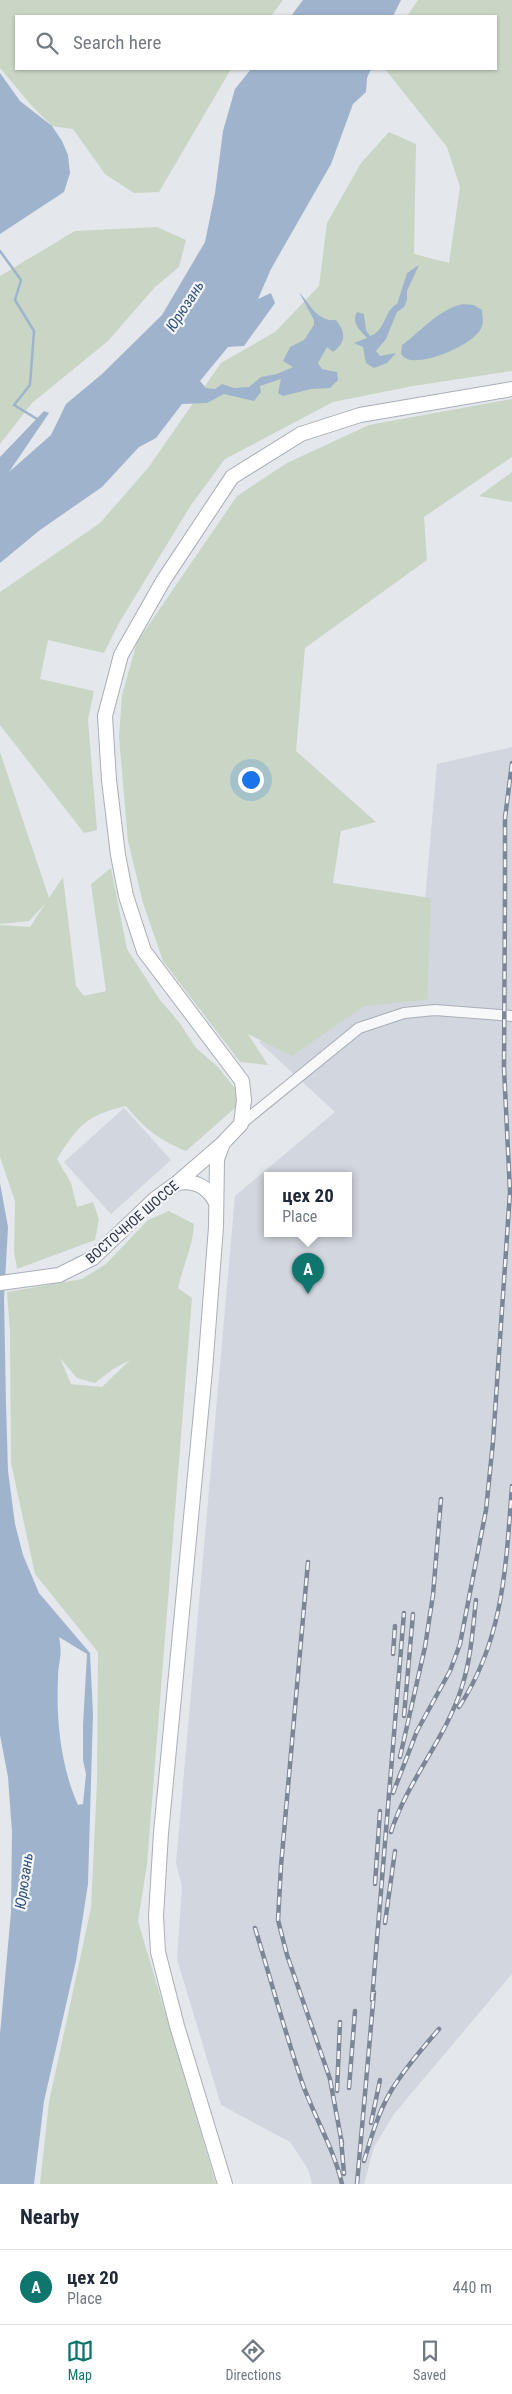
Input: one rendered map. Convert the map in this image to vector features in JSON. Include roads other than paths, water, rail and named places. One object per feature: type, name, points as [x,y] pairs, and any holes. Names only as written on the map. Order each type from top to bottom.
[{"type":"main road","points":[[241,1124],[244,1100],[242,1081],[144,951],[126,896],[118,856],[109,780],[105,716],[122,655],[164,581],[232,477],[300,434],[352,418],[512,389]]},
{"type":"main road","name":"ВОСТОЧНОЕ ШОССЕ","points":[[0,1283],[59,1275],[93,1258],[132,1219],[223,1144],[241,1124]]},
{"type":"main road","points":[[223,1144],[217,1159],[216,1227],[205,1370],[161,1832],[156,1916],[158,1952],[195,2088],[226,2184]]},
{"type":"main road","points":[[177,1183],[187,1181],[197,1184],[209,1190],[215,1201]]},
{"type":"street","points":[[241,1124],[359,1028],[404,1014],[435,1010],[512,1016]]},
{"type":"water","points":[[303,0],[401,0],[394,15],[292,15]]},
{"type":"water","name":"Юрюзань","points":[[250,70],[371,70],[367,78],[366,92],[353,104],[331,164],[271,269],[258,299],[271,293],[275,303],[244,346],[228,347],[200,381],[206,388],[215,389],[222,384],[234,388],[249,387],[261,377],[277,374],[293,367],[283,361],[290,347],[304,340],[314,325],[314,320],[299,292],[319,315],[329,320],[336,320],[342,329],[343,337],[340,345],[333,352],[327,347],[318,363],[322,369],[337,372],[338,380],[330,388],[311,389],[283,396],[278,393],[281,379],[260,386],[261,392],[254,401],[224,394],[207,403],[182,404],[156,438],[139,447],[102,487],[40,530],[0,563],[0,457],[44,411],[49,413],[9,472],[51,435],[66,404],[102,374],[162,315],[205,242],[215,193],[223,131],[235,89]]},
{"type":"water","points":[[0,73],[20,101],[52,126],[62,141],[68,155],[70,173],[64,192],[0,234]]},
{"type":"water","points":[[419,265],[407,291],[407,300],[404,307],[397,312],[386,339],[376,351],[380,356],[396,353],[387,363],[374,368],[366,363],[363,347],[354,343],[367,338],[359,329],[355,316],[357,312],[364,314],[366,330],[370,336],[379,330],[390,311],[397,304],[407,273]]},
{"type":"water","points":[[463,304],[474,305],[482,310],[482,326],[478,333],[449,352],[425,359],[404,358],[401,354],[402,345],[445,311]]},
{"type":"water","name":"Юрюзань","points":[[0,1183],[8,1227],[4,1299],[6,1404],[8,1471],[15,1524],[23,1555],[39,1593],[90,1653],[93,1714],[88,1884],[76,1961],[44,2101],[34,2184],[0,2184],[0,2034],[11,1912],[12,1832],[8,1777],[0,1735]],"holes":[[[59,1637],[87,1654],[83,1725],[83,1760],[86,1774],[83,1804],[78,1805],[67,1775],[59,1727],[58,1673],[61,1649]]]},
{"type":"waterway","points":[[0,251],[21,280],[15,300],[34,331],[30,385],[14,405],[37,419]]},
{"type":"railway","points":[[393,1793],[417,1731],[450,1671],[460,1644],[486,1510],[493,1442],[510,1192],[504,1068],[505,818],[512,763]]},
{"type":"railway","points":[[459,1707],[474,1681],[494,1628],[508,1544],[512,1486]]},
{"type":"railway","points":[[400,1757],[425,1647],[433,1595],[441,1499]]},
{"type":"railway","points":[[308,1562],[281,1866],[278,1920],[287,1955],[330,2079],[342,2144]]},
{"type":"railway","points":[[391,1832],[407,1794],[448,1721],[463,1683],[468,1663],[476,1600]]},
{"type":"railway","points":[[372,2000],[404,1613]]},
{"type":"railway","points":[[404,1716],[413,1614]]},
{"type":"railway","points":[[393,1654],[395,1626]]},
{"type":"railway","points":[[375,1884],[380,1811]]},
{"type":"railway","points":[[385,1923],[395,1851]]},
{"type":"railway","points":[[255,1928],[303,2085],[334,2158],[342,2184]]},
{"type":"railway","points":[[357,2184],[374,1992]]},
{"type":"railway","points":[[349,2088],[355,2011]]},
{"type":"railway","points":[[337,2091],[340,2022]]},
{"type":"railway","points":[[364,2161],[386,2099],[407,2067],[439,2029]]},
{"type":"railway","points":[[371,2123],[380,2080]]},
{"type":"railway","points":[[341,2139],[344,2174]]},
{"type":"place","name":"цех 20","points":[[308,1294]]}]
